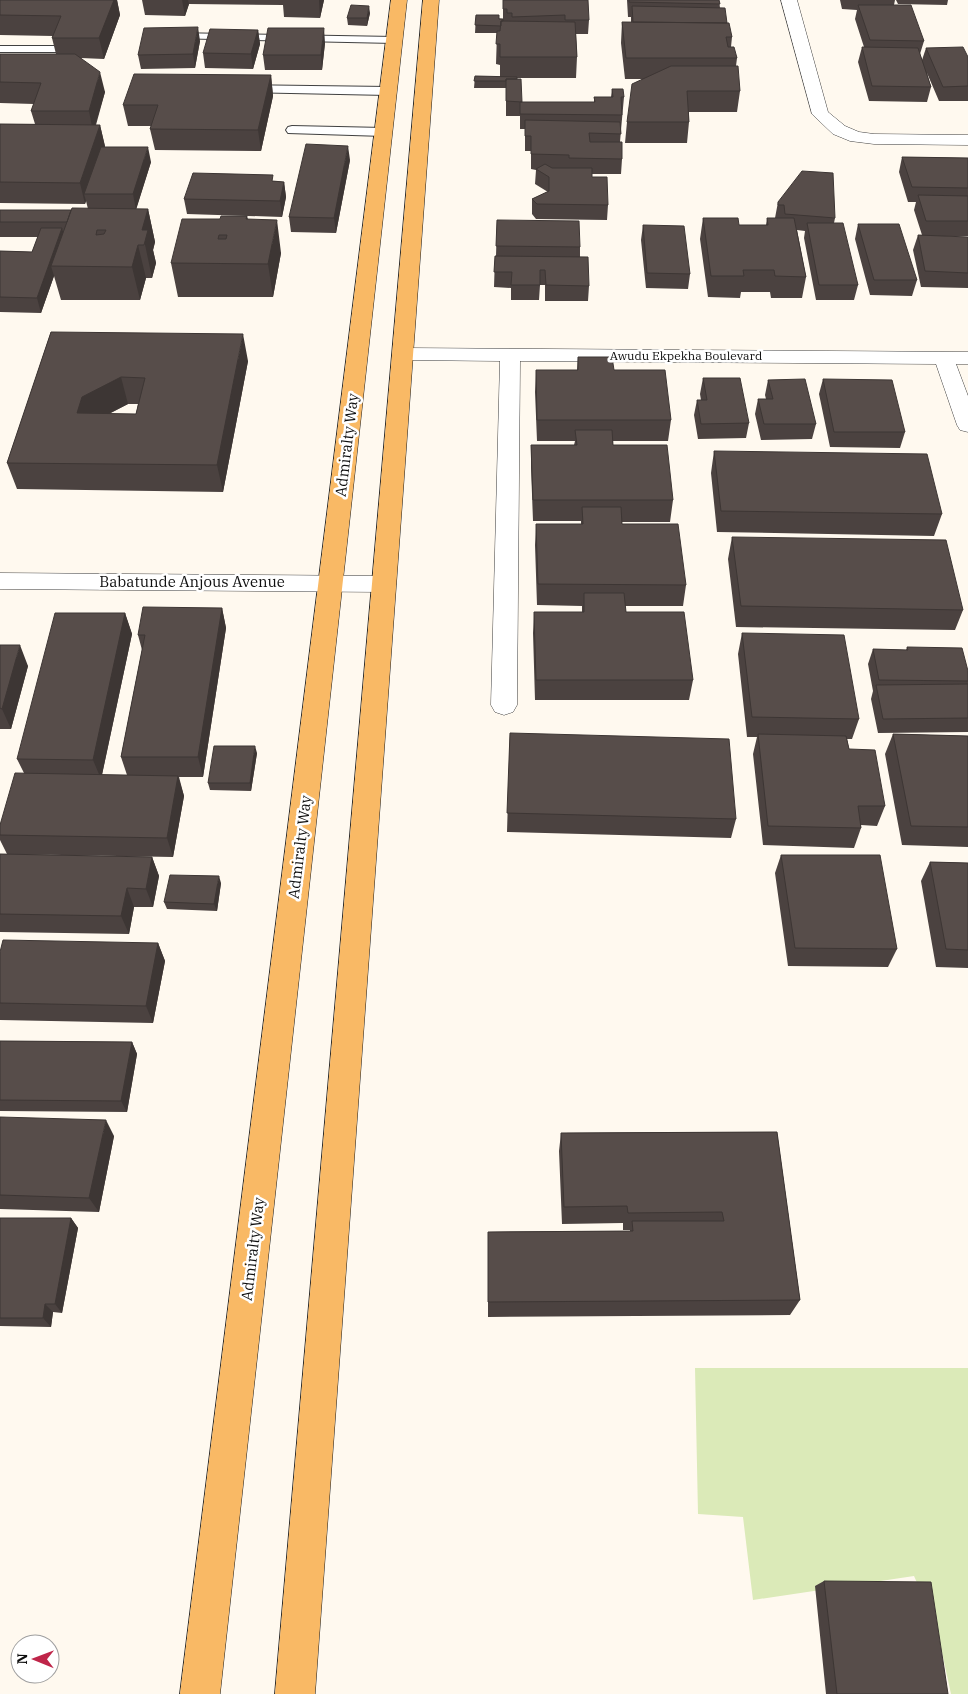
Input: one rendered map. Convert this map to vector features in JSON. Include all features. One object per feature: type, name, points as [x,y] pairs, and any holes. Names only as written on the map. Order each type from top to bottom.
[{"type":"main road","name":"Admiralty Way","points":[[200,1694],[399,0]]},
{"type":"main road","points":[[295,1694],[431,0]]},
{"type":"street","points":[[790,0],[820,114],[829,123],[839,130],[856,137],[874,139],[968,140]]},
{"type":"street","name":"Awudu Ekpekha Boulevard","points":[[404,354],[968,358]]},
{"type":"street","points":[[504,705],[510,354]]},
{"type":"street","points":[[944,358],[968,425]]},
{"type":"street","name":"Babatunde Anjous Avenue","points":[[0,581],[384,584]]},
{"type":"lane","points":[[166,36],[394,40]]},
{"type":"lane","points":[[0,49],[58,49]]},
{"type":"lane","points":[[232,89],[388,91]]},
{"type":"lane","points":[[292,130],[384,132]]},
{"type":"green space","points":[[695,1368],[968,1368],[968,1694],[951,1694],[936,1625],[914,1576],[753,1600],[743,1517],[698,1514]]},
{"type":"building","points":[[0,0],[114,0],[99,38],[52,38],[61,16],[0,15]]},
{"type":"building","points":[[503,0],[588,0],[589,20],[565,20],[565,15],[512,17],[512,13],[507,13],[507,9],[503,9]]},
{"type":"building","points":[[629,0],[719,0],[720,4],[629,2]]},
{"type":"building","points":[[351,5],[369,6],[367,18],[347,18]]},
{"type":"building","points":[[858,5],[911,5],[924,41],[870,40]]},
{"type":"building","points":[[632,6],[725,8],[727,23],[633,22]]},
{"type":"building","points":[[476,15],[499,15],[499,19],[503,19],[503,21],[501,21],[501,26],[475,25]]},
{"type":"building","points":[[501,21],[575,22],[577,57],[500,57],[500,44],[496,44],[497,31],[500,31]]},
{"type":"building","points":[[622,22],[729,23],[732,37],[726,37],[728,47],[734,47],[737,58],[626,58]]},
{"type":"building","points":[[198,27],[193,54],[138,55],[144,28]]},
{"type":"building","points":[[268,28],[324,28],[321,55],[263,55]]},
{"type":"building","points":[[210,29],[258,30],[251,54],[203,53]]},
{"type":"building","points":[[862,47],[918,48],[931,87],[872,86]]},
{"type":"building","points":[[963,47],[968,57],[968,86],[943,87],[926,48]]},
{"type":"building","points":[[0,54],[75,54],[100,72],[89,111],[31,111],[41,83],[0,82]]},
{"type":"building","points":[[671,66],[738,66],[740,91],[687,91],[689,122],[627,122],[632,84]]},
{"type":"building","points":[[134,74],[271,75],[258,130],[150,129],[158,105],[123,105]]},
{"type":"building","points":[[475,76],[517,77],[517,79],[474,81]]},
{"type":"building","points":[[506,79],[521,79],[522,102],[506,101]]},
{"type":"building","points":[[612,89],[623,89],[624,97],[621,97],[622,115],[520,114],[520,102],[595,102],[594,97],[613,97]]},
{"type":"building","points":[[525,120],[620,122],[621,134],[589,133],[590,142],[622,142],[622,159],[569,158],[569,155],[531,154],[531,136],[525,136]]},
{"type":"building","points":[[0,124],[100,125],[80,183],[0,182]]},
{"type":"building","points":[[306,144],[348,146],[334,218],[289,217]]},
{"type":"building","points":[[101,147],[148,147],[133,194],[84,194]]},
{"type":"building","points":[[902,157],[968,158],[968,188],[912,187]]},
{"type":"building","points":[[545,164],[552,168],[592,168],[592,177],[607,177],[608,205],[537,204],[532,199],[549,191],[549,177],[536,169]]},
{"type":"building","points":[[802,171],[833,173],[835,218],[785,214],[784,205],[778,205],[778,202]]},
{"type":"building","points":[[193,173],[273,175],[272,181],[284,182],[280,201],[184,199]]},
{"type":"building","points":[[918,195],[968,196],[968,221],[926,221]]},
{"type":"building","points":[[72,208],[148,209],[142,230],[148,230],[144,245],[138,245],[132,267],[51,266]],"holes":[[[97,230],[106,230],[104,234],[96,235]]]},
{"type":"building","points":[[0,210],[71,210],[67,222],[0,222]]},
{"type":"building","points":[[221,216],[247,216],[246,219],[277,220],[268,264],[171,263],[182,219],[220,219]],"holes":[[[219,235],[227,235],[226,239],[218,239]]]},
{"type":"building","points":[[703,218],[738,218],[739,225],[768,225],[767,218],[794,218],[806,277],[775,276],[774,270],[743,270],[744,276],[711,276]]},
{"type":"building","points":[[497,220],[579,221],[580,247],[496,246]]},
{"type":"building","points":[[807,223],[843,223],[858,285],[819,285]]},
{"type":"building","points":[[858,224],[899,224],[917,280],[874,280]]},
{"type":"building","points":[[643,225],[684,226],[690,274],[647,273]]},
{"type":"building","points":[[41,228],[62,228],[37,298],[0,297],[0,251],[32,252]]},
{"type":"building","points":[[918,235],[968,237],[968,273],[925,271]]},
{"type":"building","points":[[495,256],[588,257],[589,286],[546,285],[545,270],[540,270],[540,285],[511,285],[512,272],[494,272]]},
{"type":"building","points":[[51,332],[243,334],[217,465],[7,463]],"holes":[[[121,377],[145,378],[136,414],[77,413],[82,397]]]},
{"type":"building","points":[[578,357],[612,357],[614,370],[665,370],[671,420],[537,420],[536,370],[578,370]]},
{"type":"building","points":[[703,378],[740,378],[749,423],[701,424],[697,400],[707,400]]},
{"type":"building","points":[[805,379],[816,424],[764,424],[758,399],[773,399],[768,380]]},
{"type":"building","points":[[823,379],[892,380],[905,432],[834,432]]},
{"type":"building","points":[[575,430],[612,430],[613,445],[667,445],[673,500],[533,500],[531,445],[577,445]]},
{"type":"building","points":[[714,451],[927,454],[942,514],[721,511]]},
{"type":"building","points":[[582,507],[621,507],[622,524],[678,524],[686,585],[538,584],[536,524],[583,524]]},
{"type":"building","points":[[732,537],[946,540],[963,610],[741,606]]},
{"type":"building","points":[[584,593],[624,593],[626,612],[684,612],[693,680],[536,680],[534,612],[584,612]]},
{"type":"building","points":[[143,607],[222,608],[198,757],[121,757],[145,635],[138,635]]},
{"type":"building","points":[[55,613],[125,613],[93,760],[17,759]]},
{"type":"building","points":[[742,633],[844,635],[859,719],[752,717]]},
{"type":"building","points":[[0,645],[20,645],[2,709],[0,708]]},
{"type":"building","points":[[907,647],[962,648],[968,671],[968,681],[879,680],[873,649],[908,650]]},
{"type":"building","points":[[968,684],[968,718],[883,719],[876,685]]},
{"type":"building","points":[[510,733],[729,739],[736,819],[507,813]]},
{"type":"building","points":[[758,734],[846,736],[849,749],[875,750],[885,806],[858,806],[861,828],[768,826]]},
{"type":"building","points":[[893,734],[968,736],[968,827],[911,826]]},
{"type":"building","points":[[214,746],[255,746],[250,783],[208,783]]},
{"type":"building","points":[[15,773],[178,776],[167,838],[0,835],[0,825]]},
{"type":"building","points":[[0,854],[152,857],[146,889],[127,888],[121,916],[0,914]]},
{"type":"building","points":[[781,855],[880,855],[897,949],[795,948]]},
{"type":"building","points":[[930,862],[968,863],[968,950],[946,949]]},
{"type":"building","points":[[170,875],[219,876],[214,904],[164,902]]},
{"type":"building","points":[[3,940],[158,943],[146,1006],[0,1003],[0,952]]},
{"type":"building","points":[[0,1041],[132,1042],[121,1101],[0,1100]]},
{"type":"building","points":[[0,1117],[106,1120],[89,1198],[0,1195]]},
{"type":"building","points":[[777,1132],[800,1300],[488,1302],[488,1232],[633,1231],[632,1221],[724,1221],[722,1212],[628,1213],[627,1206],[564,1207],[561,1133]]},
{"type":"building","points":[[0,1218],[71,1218],[55,1304],[45,1304],[43,1318],[0,1318]]},
{"type":"building","points":[[824,1581],[931,1582],[948,1694],[837,1694]]}]
